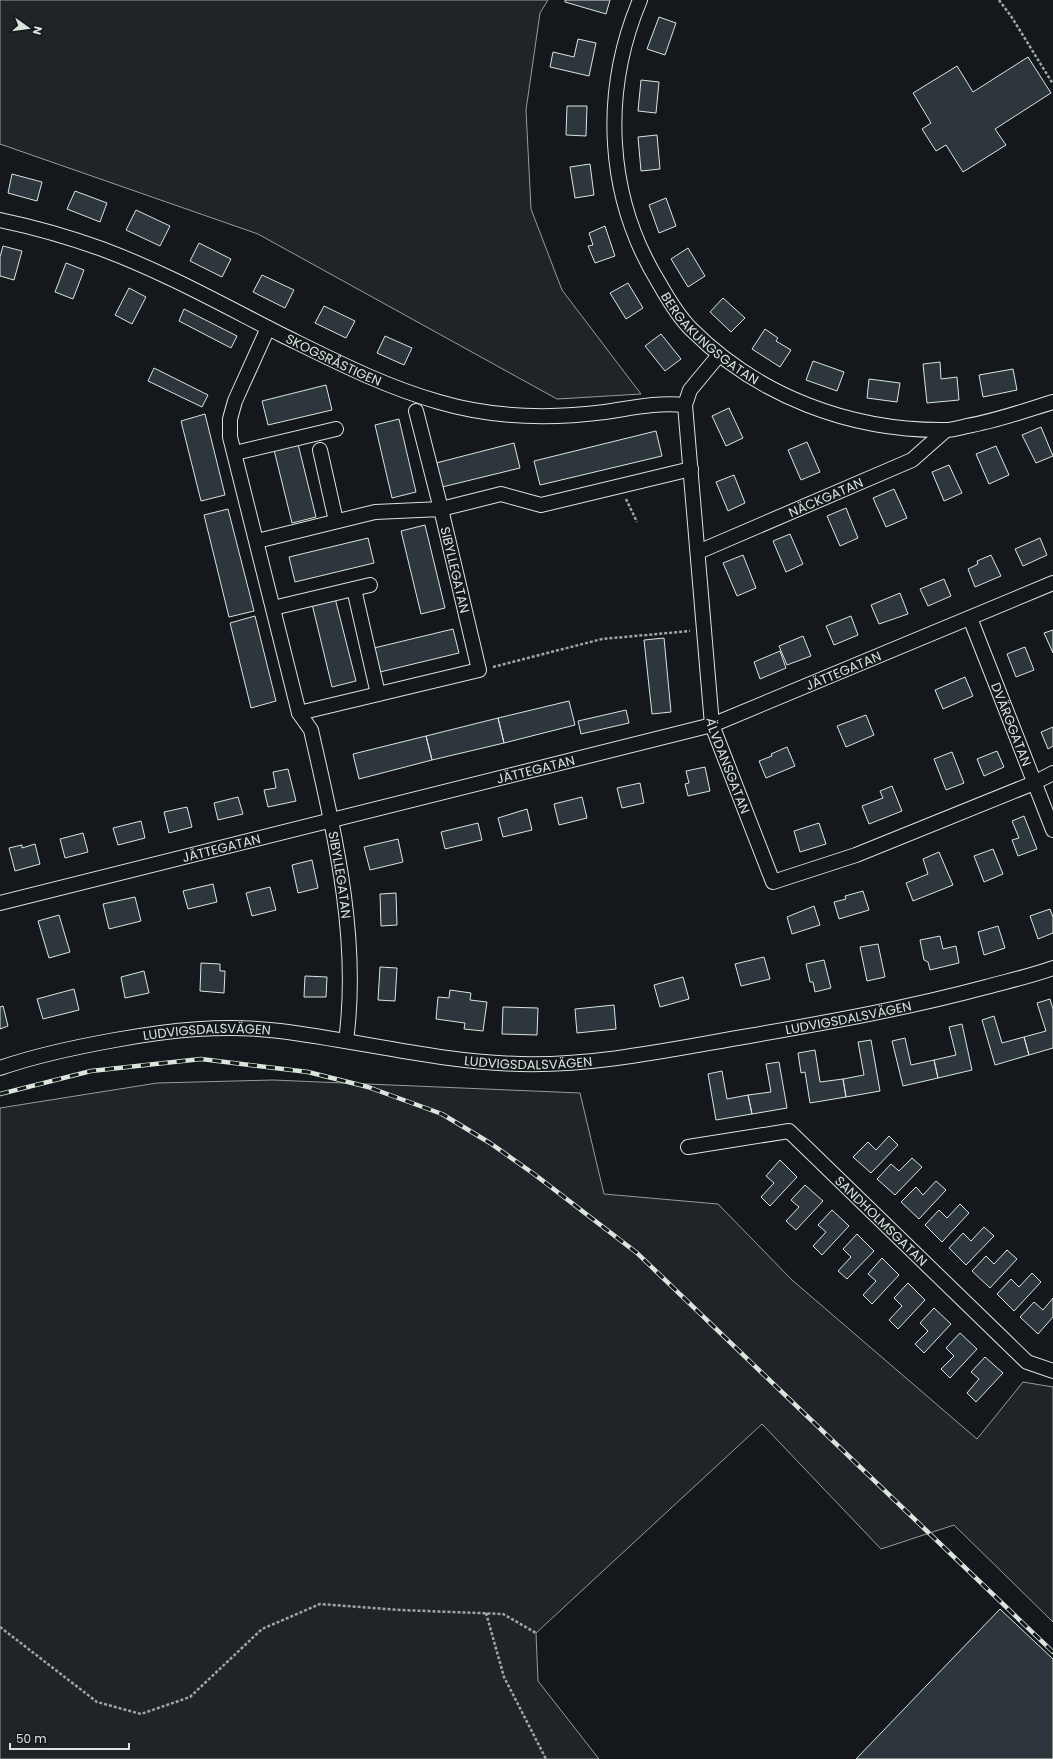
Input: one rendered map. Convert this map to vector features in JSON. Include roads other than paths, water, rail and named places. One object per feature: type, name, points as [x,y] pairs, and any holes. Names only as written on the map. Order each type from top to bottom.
[{"type":"street","name":"BERGAKUNGSGATAN","points":[[640,0],[632,18],[620,60],[614,131],[617,169],[624,205],[636,241],[669,300],[690,328],[719,355],[780,394],[839,417],[889,426],[946,430],[989,422],[1053,402]]},
{"type":"street","name":"SKOGSRÅSTIGEN","points":[[0,220],[64,236],[102,249],[147,268],[369,378],[441,403],[479,412],[521,416],[562,417],[606,412],[653,404],[685,405]]},
{"type":"street","name":"SIBYLLEGATAN","points":[[268,328],[235,401],[232,413],[230,437],[299,713],[310,730],[340,860],[350,961],[350,1013],[346,1042]]},
{"type":"street","name":"ÄLVDANSGATAN","points":[[719,355],[690,390],[685,405],[712,725],[773,882],[856,855],[1053,773]]},
{"type":"street","name":"SIBYLLEGATAN","points":[[378,694],[479,670],[416,411]]},
{"type":"street","points":[[235,453],[336,430]]},
{"type":"street","name":"NÄCKGATAN","points":[[698,552],[912,460],[946,430]]},
{"type":"street","points":[[320,450],[336,521]]},
{"type":"street","name":"SIBYLLEGATAN","points":[[257,541],[375,512],[441,509],[501,494],[541,505],[691,469]]},
{"type":"street","name":"JÄTTEGATAN","points":[[0,903],[712,725],[1053,582]]},
{"type":"street","points":[[273,608],[370,585]]},
{"type":"street","points":[[299,713],[378,694],[354,589]]},
{"type":"street","name":"DVÄRGGATAN","points":[[970,618],[1053,830]]},
{"type":"street","name":"LUDVIGSDALSVÄGEN","points":[[0,1068],[32,1057],[165,1031],[222,1027],[278,1031],[480,1062],[523,1064],[578,1063],[624,1057],[857,1017],[949,997],[1053,968]]},
{"type":"street","name":"SANDHOLMSGATAN","points":[[688,1147],[790,1131],[1027,1362],[1053,1371]]},
{"type":"railway","points":[[0,1094],[91,1071],[201,1059],[308,1072],[368,1087],[442,1114],[490,1143],[534,1174],[637,1253],[1053,1652]]}]
